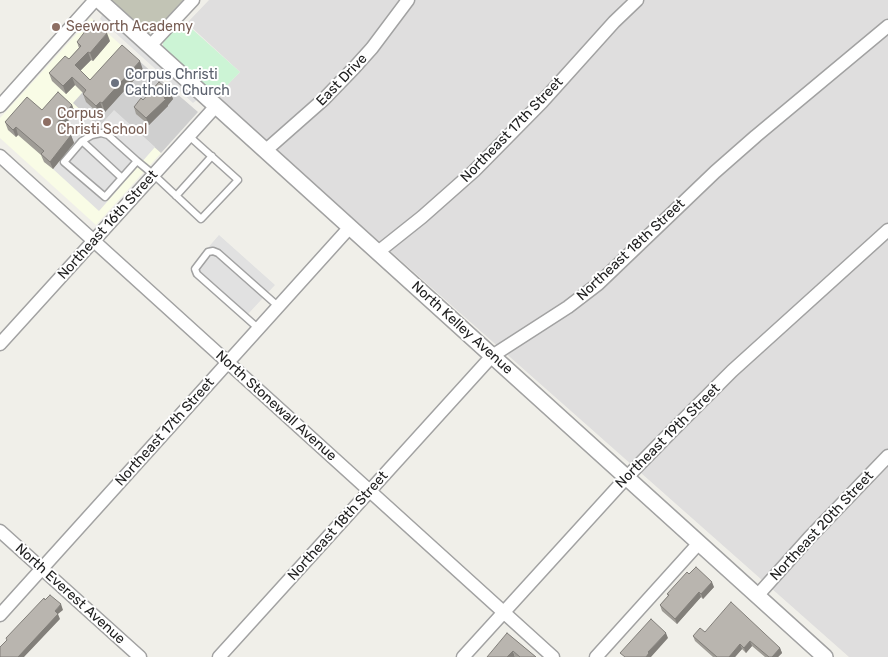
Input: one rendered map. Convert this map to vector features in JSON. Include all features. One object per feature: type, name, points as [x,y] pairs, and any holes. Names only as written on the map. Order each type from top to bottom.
[{"type":"street","name":"North Kelley Avenue","points":[[97,0],[824,657]]},
{"type":"street","points":[[0,106],[97,0]]},
{"type":"street","points":[[150,46],[193,0]]},
{"type":"street","name":"East Drive","points":[[265,151],[324,99],[354,68],[377,42],[408,0]]},
{"type":"street","name":"Northeast 17th Street","points":[[378,252],[422,217],[474,171],[542,102],[632,2]]},
{"type":"street","name":"Northeast 18th Street","points":[[219,657],[492,356],[568,307],[598,284],[714,172],[888,26]]},
{"type":"street","name":"Northeast 16th Street","points":[[0,344],[216,106]]},
{"type":"street","name":"North Stonewall Avenue","points":[[0,156],[553,657]]},
{"type":"street","name":"Northeast 17th Street","points":[[0,615],[350,228]]},
{"type":"street","name":"Northeast 19th Street","points":[[463,657],[626,478],[732,371],[888,230]]},
{"type":"street","name":"Northeast 20th Street","points":[[757,596],[809,538],[888,456]]},
{"type":"street","name":"North Everest Avenue","points":[[0,531],[140,657]]},
{"type":"street","points":[[596,657],[699,544]]},
{"type":"lane","points":[[137,161],[105,197],[64,162],[82,141],[92,135],[101,133],[108,135],[154,175],[201,220],[238,180],[189,136]]},
{"type":"lane","points":[[82,141],[122,178]]},
{"type":"lane","points":[[176,196],[212,156]]},
{"type":"lane","points":[[259,329],[197,274],[195,270],[208,252],[213,250],[218,253],[279,307]]},
{"type":"shaded area","points":[[109,0],[183,0],[154,32],[147,34]]},
{"type":"shaded area","points":[[209,0],[888,0],[888,657],[849,657],[216,97],[240,72],[187,23]]},
{"type":"shaded area","points":[[103,13],[198,99],[193,103],[100,19]]},
{"type":"shaded area","name":"Corpus Christi School","points":[[91,18],[123,47],[114,110],[161,153],[96,225],[0,138],[0,118]]},
{"type":"shaded area","points":[[123,47],[198,112],[161,153],[114,111],[99,127],[73,103]]},
{"type":"shaded area","points":[[78,108],[99,127],[114,110],[155,147],[99,211],[53,169],[74,144],[59,131]]},
{"type":"shaded area","points":[[219,235],[275,285],[248,314],[193,265]]},
{"type":"green space","points":[[182,20],[240,72],[216,97],[163,48],[163,41]]},
{"type":"building","points":[[94,21],[107,33],[90,53],[88,52],[75,65],[90,80],[122,45],[140,61],[102,103],[100,102],[96,106],[83,94],[86,90],[72,77],[63,86],[49,73],[65,56],[69,59],[81,46],[77,42]]},
{"type":"building","points":[[159,82],[170,91],[164,98],[166,99],[146,118],[134,107]]},
{"type":"building","points":[[58,92],[72,105],[57,123],[71,135],[50,162],[41,154],[44,151],[16,127],[13,130],[5,122],[27,97],[42,110]]},
{"type":"building","points":[[696,567],[712,582],[701,594],[699,592],[675,619],[660,605],[669,595],[667,594],[687,572],[689,574]]},
{"type":"building","points":[[50,595],[61,604],[55,611],[58,614],[18,657],[0,657],[0,647],[7,640],[6,638],[44,598],[45,600]]},
{"type":"building","points":[[731,602],[780,648],[772,657],[769,657],[750,641],[744,648],[740,644],[729,657],[717,657],[693,636],[700,628],[705,632]]},
{"type":"building","points":[[651,619],[666,633],[648,652],[646,657],[625,657],[620,653]]},
{"type":"building","points":[[507,633],[536,657],[520,657],[513,651],[507,657],[487,657]]},
{"type":"place","name":"Seeworth Academy","points":[[56,27]]},
{"type":"place","name":"Corpus Christi Catholic Church","points":[[115,83]]},
{"type":"place","name":"Corpus Christi School","points":[[47,122]]}]
